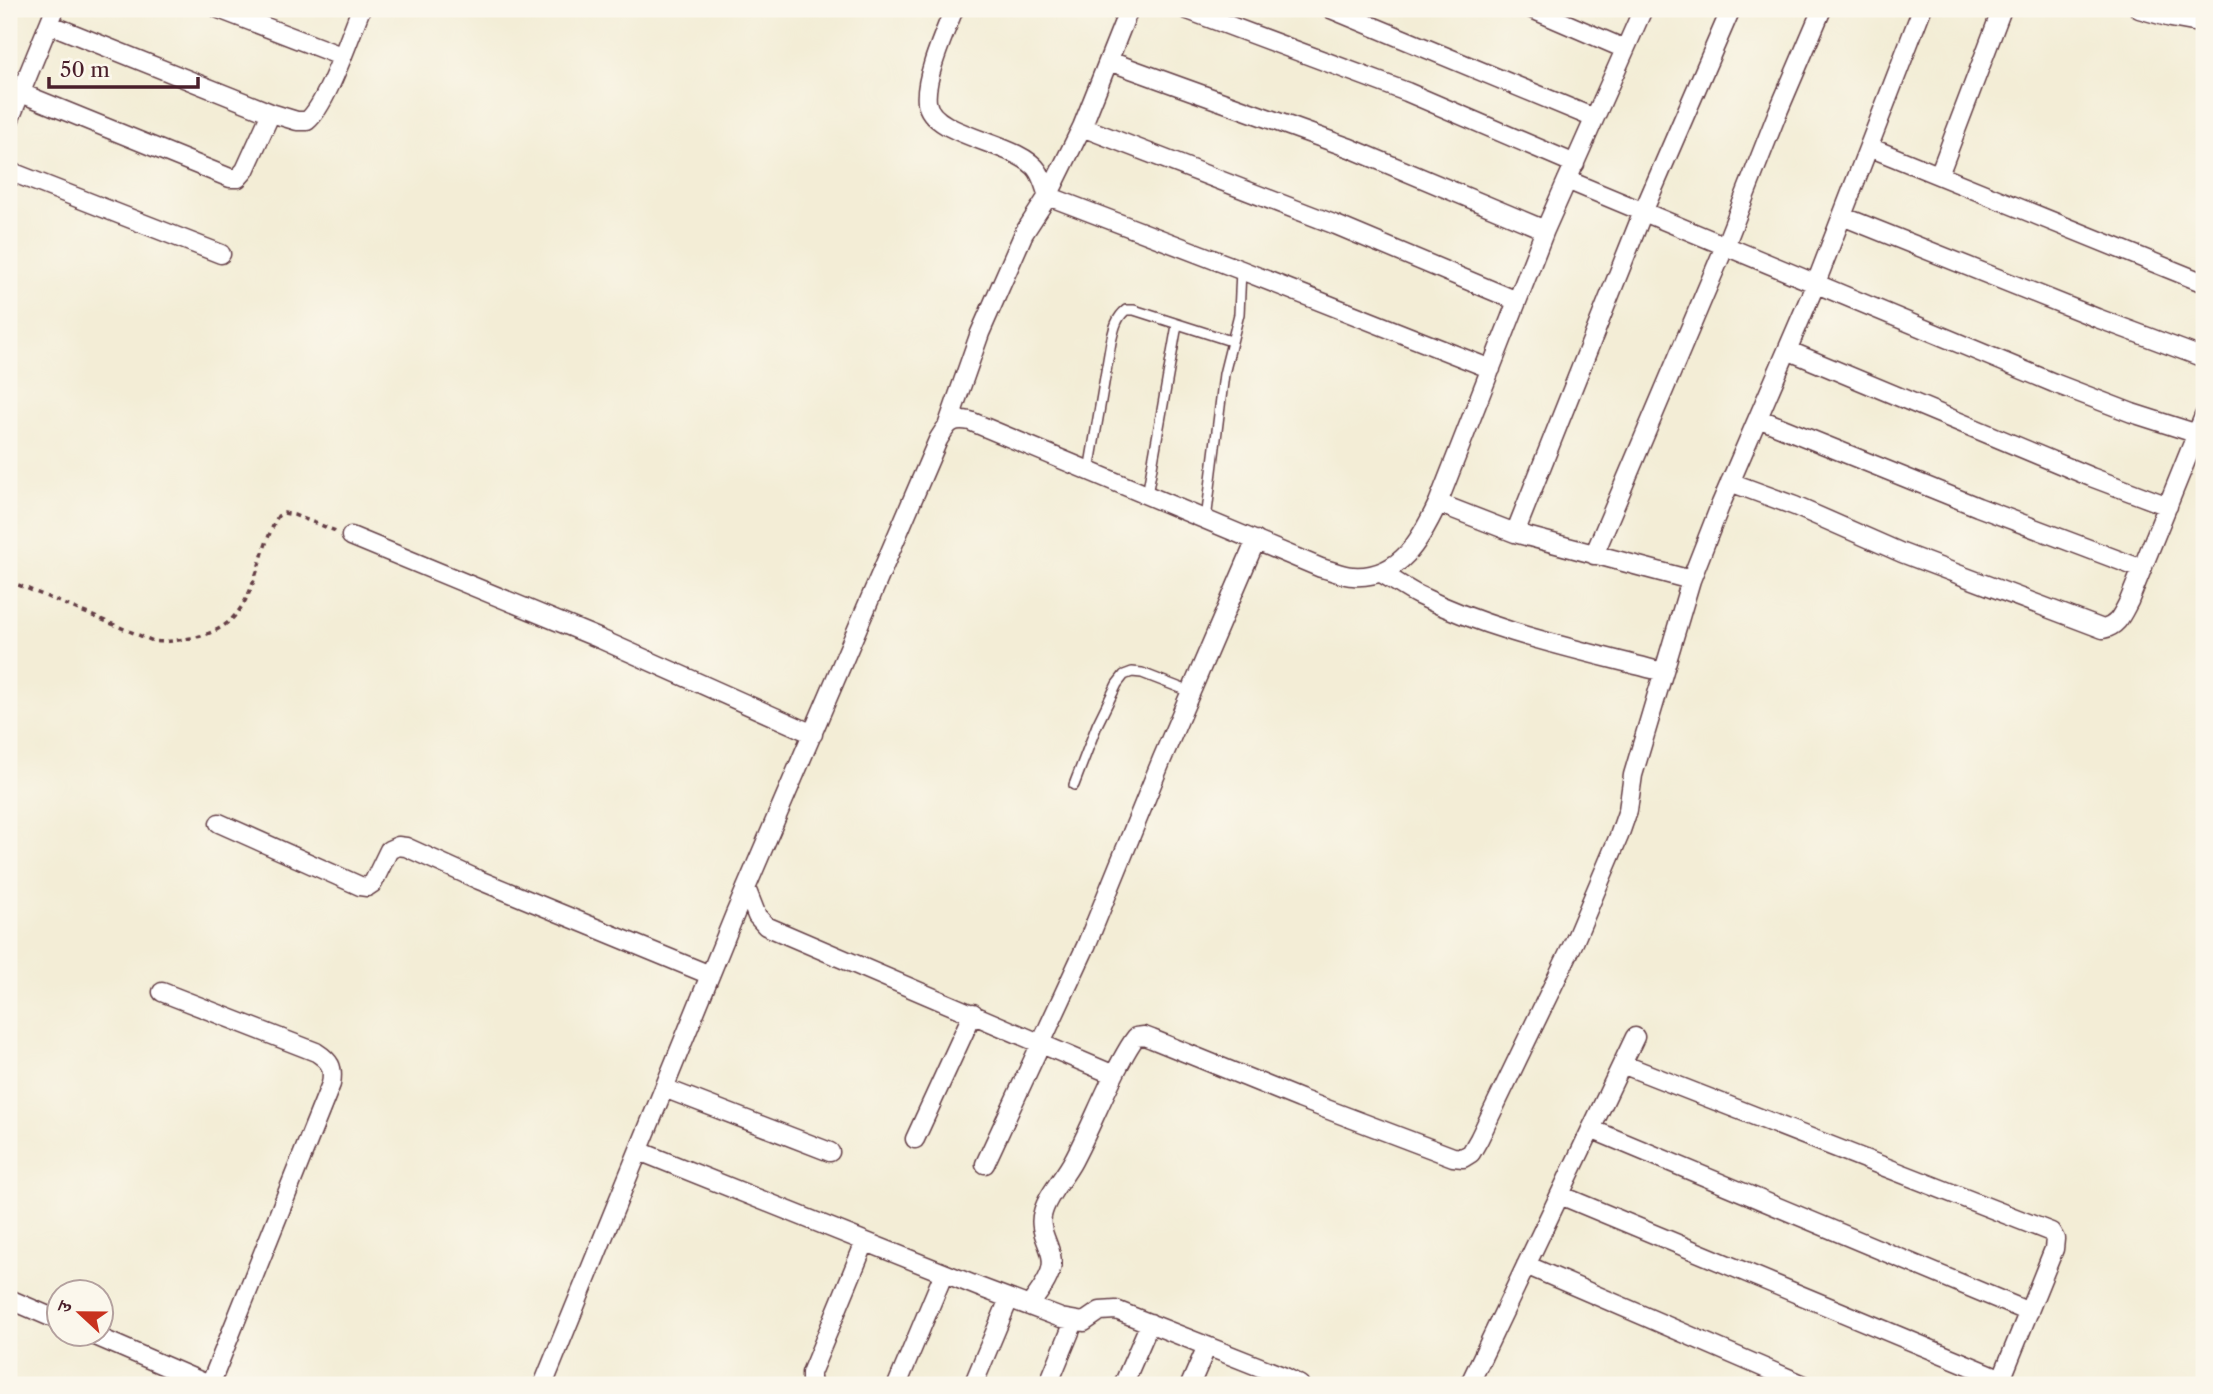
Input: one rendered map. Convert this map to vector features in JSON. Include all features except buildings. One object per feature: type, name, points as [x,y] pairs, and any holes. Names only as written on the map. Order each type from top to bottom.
[{"type":"street","points":[[219,9],[341,56]]},
{"type":"street","points":[[9,121],[52,17],[271,113],[297,121],[307,121],[315,115],[361,9]]},
{"type":"street","points":[[954,9],[928,83],[927,103],[931,113],[949,126],[1010,152],[1033,165],[1048,196]]},
{"type":"street","points":[[543,1385],[746,888],[938,440],[948,424],[980,333],[1024,233],[1048,196],[1082,127],[1129,9]]},
{"type":"street","points":[[1185,9],[1407,92],[1571,172],[1643,212],[2054,383],[2132,413],[2201,435]]},
{"type":"street","points":[[1331,9],[1594,118]]},
{"type":"street","points":[[1532,9],[1625,49]]},
{"type":"street","points":[[948,424],[960,419],[970,421],[1321,568],[1353,576],[1381,573],[1404,559],[1422,536],[1438,503],[1545,230],[1643,9]]},
{"type":"street","points":[[1515,533],[1643,212],[1731,9]]},
{"type":"street","points":[[1594,555],[1822,9]]},
{"type":"street","points":[[1029,1306],[1052,1266],[1052,1256],[1042,1231],[1042,1212],[1084,1139],[1114,1075],[1136,1037],[1144,1037],[1442,1153],[1463,1158],[1471,1153],[1575,940],[1619,836],[1628,810],[1633,775],[1691,580],[1730,482],[1816,284],[1922,9]]},
{"type":"street","points":[[1939,175],[2002,9]]},
{"type":"street","points":[[2139,9],[2204,24]]},
{"type":"street","points":[[1108,61],[1350,148],[1545,230]]},
{"type":"street","points":[[21,93],[230,178],[238,177],[245,170],[271,113]]},
{"type":"street","points":[[1082,127],[1336,225],[1517,301]]},
{"type":"street","points":[[1869,146],[2204,283]]},
{"type":"street","points":[[9,171],[221,254]]},
{"type":"street","points":[[1048,196],[1491,369]]},
{"type":"street","points":[[1842,216],[2204,358]]},
{"type":"street","points":[[1787,350],[2091,477],[2168,506]]},
{"type":"street","points":[[1730,482],[1795,506],[1902,553],[2103,629],[2111,628],[2119,620],[2201,435],[2204,416]]},
{"type":"street","points":[[1758,418],[2142,569]]},
{"type":"street","points":[[1438,503],[1515,533],[1691,580]]},
{"type":"street","points":[[351,536],[598,638],[813,734]]},
{"type":"street","points":[[985,1164],[1086,946],[1256,540]]},
{"type":"street","points":[[1381,573],[1416,594],[1496,625],[1663,672]]},
{"type":"street","points":[[219,823],[367,887],[373,883],[389,850],[398,846],[406,847],[710,975]]},
{"type":"street","points":[[746,888],[757,916],[766,926],[1114,1075]]},
{"type":"street","points":[[116,1346],[209,1385],[326,1097],[333,1070],[327,1059],[316,1052],[162,992]]},
{"type":"street","points":[[915,1139],[973,1013]]},
{"type":"street","points":[[1469,1385],[1635,1037]]},
{"type":"street","points":[[1560,1195],[2000,1382],[2054,1249],[2055,1239],[2050,1232],[1622,1064]]},
{"type":"street","points":[[664,1088],[830,1152]]},
{"type":"street","points":[[1591,1129],[2029,1312]]},
{"type":"street","points":[[639,1151],[1009,1299],[1074,1322],[1084,1322],[1100,1311],[1109,1309],[1207,1346],[1265,1378],[1300,1385]]},
{"type":"street","points":[[813,1385],[811,1373],[865,1242]]},
{"type":"street","points":[[1526,1265],[1804,1385]]},
{"type":"street","points":[[897,1385],[944,1273]]},
{"type":"street","points":[[9,1299],[46,1315]]},
{"type":"street","points":[[973,1385],[1009,1299]]},
{"type":"street","points":[[1048,1385],[1074,1322]]},
{"type":"street","points":[[1123,1385],[1150,1323]]},
{"type":"street","points":[[1190,1385],[1207,1346]]},
{"type":"lane","points":[[1206,520],[1224,374],[1239,314],[1241,270]]},
{"type":"lane","points":[[1089,471],[1111,341],[1120,315],[1126,310],[1134,310],[1231,341]]},
{"type":"lane","points":[[1147,495],[1177,325]]},
{"type":"lane","points":[[1074,785],[1097,725],[1124,675],[1142,673],[1191,692]]},
{"type":"path","points":[[9,581],[162,642],[213,633],[244,604],[278,516],[284,513],[294,514],[351,536]]}]
